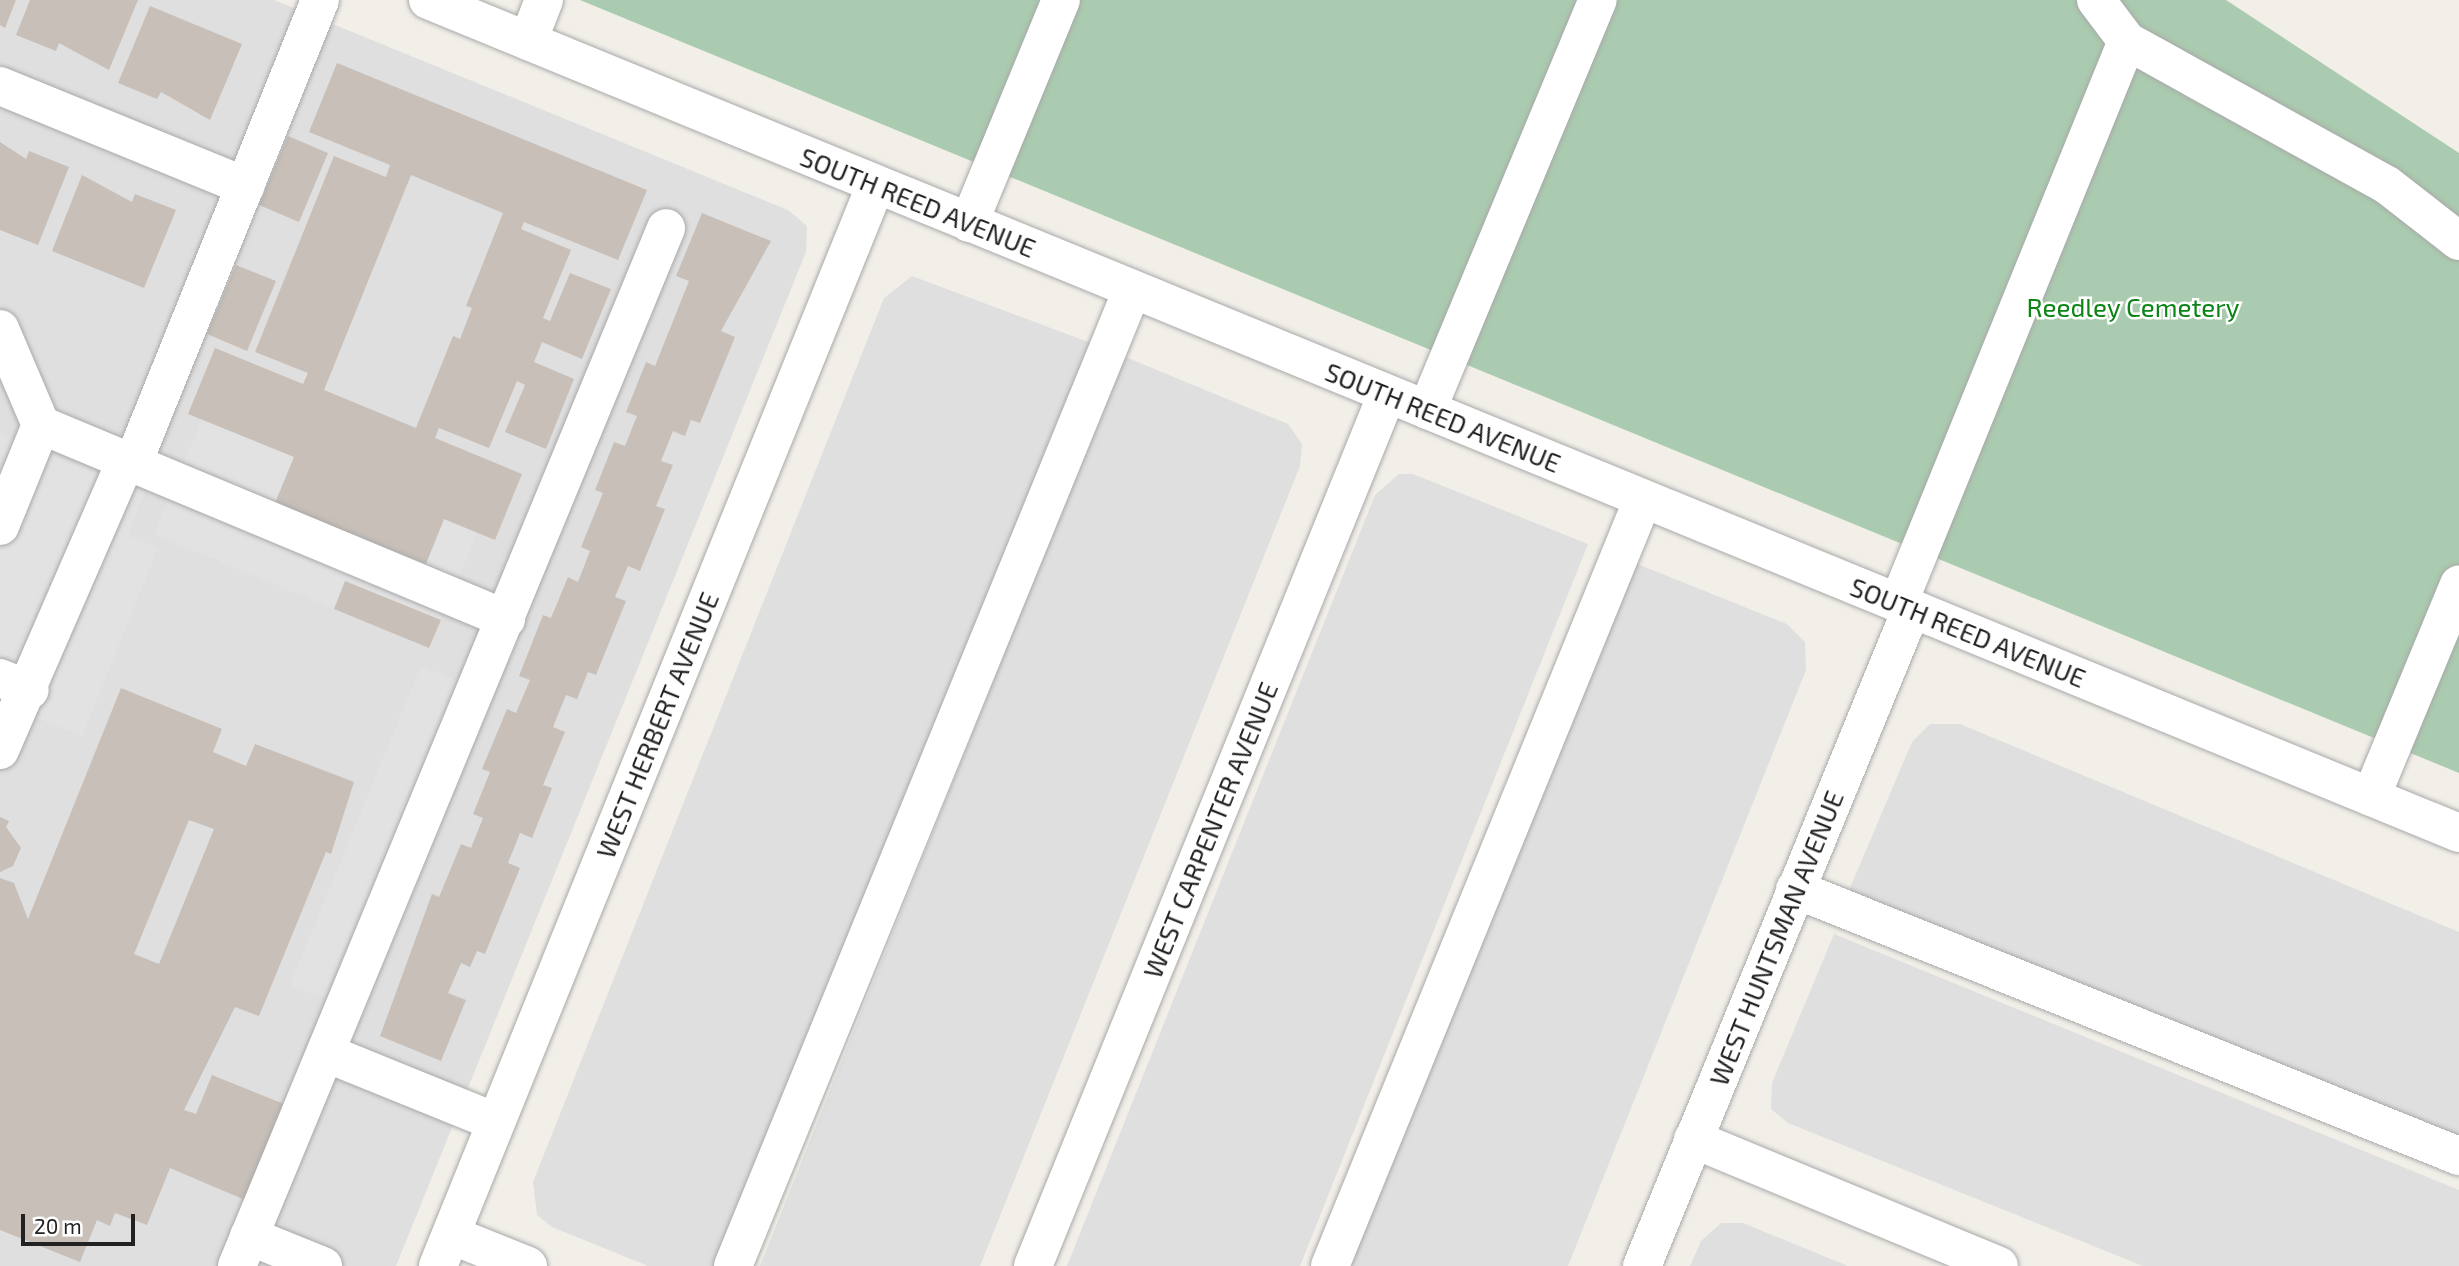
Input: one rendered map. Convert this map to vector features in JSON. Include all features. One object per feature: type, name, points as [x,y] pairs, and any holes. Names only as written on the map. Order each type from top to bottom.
[{"type":"street","points":[[0,750],[15,684],[129,462],[320,0]]},
{"type":"street","name":"SOUTH REED AVENUE","points":[[428,0],[2459,833]]},
{"type":"street","points":[[528,41],[544,0]]},
{"type":"street","points":[[969,222],[1060,0]]},
{"type":"street","points":[[1427,410],[1598,0]]},
{"type":"street","points":[[2096,0],[2127,41],[2387,185],[2459,241]]},
{"type":"street","name":"WEST HUNTSMAN AVENUE","points":[[1642,1266],[1795,889],[2127,41]]},
{"type":"street","points":[[0,86],[245,186]]},
{"type":"street","name":"WEST HERBERT AVENUE","points":[[444,1250],[876,184]]},
{"type":"street","points":[[323,1266],[243,1251],[666,228]]},
{"type":"street","points":[[733,1266],[1132,290]]},
{"type":"street","points":[[0,329],[41,425],[506,619]]},
{"type":"street","name":"WEST CARPENTER AVENUE","points":[[1034,1266],[1387,394]]},
{"type":"street","points":[[0,526],[41,425]]},
{"type":"street","points":[[1330,1266],[1643,499]]},
{"type":"street","points":[[2371,797],[2459,585]]},
{"type":"street","points":[[1795,889],[2459,1156]]},
{"type":"street","points":[[326,1053],[496,1122]]},
{"type":"street","points":[[1693,1139],[1999,1266]]},
{"type":"street","points":[[444,1250],[528,1266]]},
{"type":"shaded area","points":[[0,0],[274,0],[788,210],[807,226],[806,252],[396,1266],[0,1266]]},
{"type":"shaded area","points":[[912,276],[1091,343],[722,1266],[648,1266],[552,1227],[537,1215],[533,1182],[884,298]]},
{"type":"shaded area","points":[[1123,356],[1288,424],[1302,444],[1300,466],[980,1266],[760,1266]]},
{"type":"shaded area","points":[[202,419],[477,533],[429,648],[154,534]]},
{"type":"shaded area","points":[[0,433],[145,492],[128,535],[158,548],[82,736],[0,703]]},
{"type":"shaded area","points":[[1399,474],[1413,474],[1588,544],[1300,1266],[1067,1266],[1375,495]]},
{"type":"shaded area","points":[[1620,557],[1787,624],[1805,642],[1806,670],[1568,1266],[1337,1266]]},
{"type":"shaded area","points":[[421,666],[494,696],[364,1014],[290,985]]},
{"type":"shaded area","points":[[1930,724],[1960,724],[2459,932],[2459,1153],[1844,902],[1912,742]]},
{"type":"shaded area","points":[[1834,934],[2459,1190],[2459,1266],[2143,1266],[1788,1123],[1771,1109],[1772,1083]]},
{"type":"shaded area","points":[[1721,1223],[1743,1223],[1848,1266],[1690,1266],[1701,1241]]},
{"type":"green space","name":"Reedley Cemetery","points":[[580,0],[2226,0],[2459,153],[2459,773]]},
{"type":"building","points":[[0,0],[16,0],[5,28],[0,25]]},
{"type":"building","points":[[30,0],[138,0],[109,70],[59,43],[56,51],[16,35]]},
{"type":"building","points":[[150,6],[242,44],[210,120],[161,92],[157,99],[118,83]]},
{"type":"building","points":[[337,63],[647,190],[618,260],[524,222],[521,229],[571,250],[543,318],[550,321],[570,273],[611,289],[582,359],[542,342],[534,362],[574,379],[546,449],[505,432],[525,385],[517,381],[489,448],[439,428],[435,438],[522,474],[495,540],[444,519],[426,564],[275,503],[294,457],[188,414],[215,348],[303,384],[308,373],[255,352],[334,156],[386,177],[390,165],[309,132]],"holes":[[[411,175],[503,213],[466,306],[472,308],[460,339],[453,336],[416,428],[324,390]]]},
{"type":"building","points":[[288,136],[328,153],[299,222],[259,205]]},
{"type":"building","points":[[0,142],[26,159],[29,151],[69,167],[38,245],[0,230]]},
{"type":"building","points":[[82,175],[132,202],[135,194],[176,210],[144,288],[52,251]]},
{"type":"building","points":[[702,213],[771,241],[721,331],[735,337],[700,423],[691,420],[685,436],[673,431],[661,461],[673,465],[656,506],[665,509],[640,571],[628,566],[615,597],[626,601],[596,675],[588,672],[577,699],[566,695],[553,727],[565,732],[543,785],[552,788],[532,838],[520,833],[508,863],[520,868],[485,954],[477,951],[470,967],[461,963],[448,993],[466,1000],[441,1061],[380,1036],[432,894],[439,897],[461,844],[471,848],[483,818],[473,814],[490,772],[482,769],[507,709],[516,713],[530,680],[519,676],[543,615],[551,618],[568,577],[578,582],[590,551],[581,547],[603,493],[595,490],[614,442],[625,446],[637,416],[626,412],[646,362],[655,366],[689,281],[676,276]]},
{"type":"building","points":[[236,265],[276,281],[247,351],[207,334]]},
{"type":"building","points":[[345,581],[441,620],[429,648],[334,609]]},
{"type":"building","points":[[121,688],[222,729],[213,752],[246,766],[255,744],[354,782],[331,854],[326,852],[259,1016],[235,1007],[184,1110],[196,1114],[212,1075],[284,1104],[245,1200],[170,1168],[147,1225],[115,1213],[110,1226],[97,1220],[80,1262],[0,1230],[0,878],[14,883],[28,919]],"holes":[[[189,820],[214,829],[159,964],[134,954]]]},
{"type":"building","points":[[0,817],[9,821],[6,827],[21,848],[13,866],[0,872]]}]
